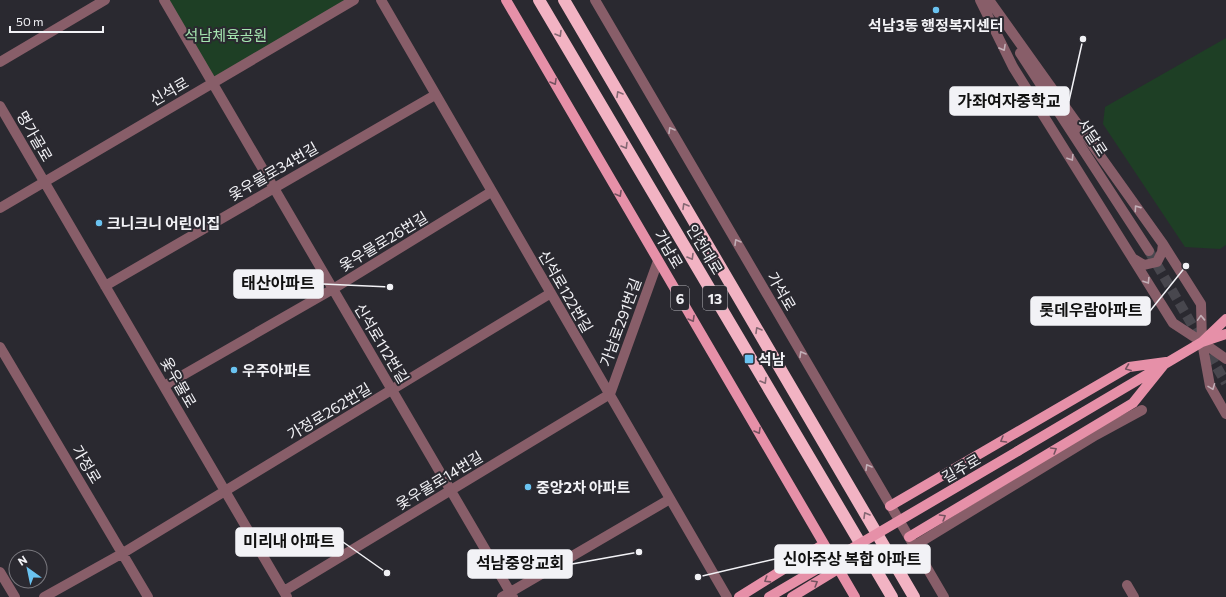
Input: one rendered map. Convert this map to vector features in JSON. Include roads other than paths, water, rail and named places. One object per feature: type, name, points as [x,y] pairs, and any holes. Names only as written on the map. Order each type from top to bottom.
[{"type":"highway","name":"인천대로","points":[[539,0],[892,597]]},
{"type":"highway","name":"인천대로","points":[[564,0],[914,597]]},
{"type":"main road","name":"가남로","points":[[506,0],[855,597]]},
{"type":"main road","name":"길주로","points":[[1202,342],[1226,319]]},
{"type":"main road","name":"길주로","points":[[769,597],[1018,452],[1166,362],[1202,342],[1226,334]]},
{"type":"main road","name":"길주로","points":[[890,506],[1129,367],[1166,362]]},
{"type":"main road","name":"길주로","points":[[911,541],[1133,403],[1166,362]]},
{"type":"main road","points":[[739,597],[824,544]]},
{"type":"main road","points":[[792,597],[838,569]]},
{"type":"street","points":[[0,62],[105,0]]},
{"type":"street","name":"신석로112번길","points":[[164,0],[451,490],[508,595]]},
{"type":"street","name":"신석로","points":[[0,208],[354,0]]},
{"type":"street","name":"신석로122번길","points":[[381,0],[727,597]]},
{"type":"street","name":"가석로","points":[[595,0],[944,597]]},
{"type":"street","points":[[980,0],[1014,67],[1173,323],[1226,359]]},
{"type":"street","points":[[987,0],[1163,244],[1201,304],[1202,342],[1210,386],[1226,414]]},
{"type":"street","name":"서달로","points":[[987,0],[1149,251]]},
{"type":"street","name":"옻우물로34번길","points":[[105,286],[435,95]]},
{"type":"street","name":"명가골로","points":[[0,106],[44,182]]},
{"type":"street","name":"옻우물로","points":[[44,182],[285,594]]},
{"type":"street","name":"옻우물로26번길","points":[[164,386],[332,289],[492,192]]},
{"type":"street","points":[[1134,260],[1144,265],[1157,262],[1162,252],[1163,244]]},
{"type":"street","name":"가남로291번길","points":[[610,394],[658,261]]},
{"type":"street","name":"가정로262번길","points":[[44,597],[123,553],[551,293]]},
{"type":"street","name":"가정로","points":[[0,347],[148,597]]},
{"type":"street","name":"옻우물로14번길","points":[[285,594],[451,490],[610,394]]},
{"type":"street","points":[[911,541],[1142,410]]},
{"type":"street","points":[[508,595],[670,499]]},
{"type":"street","points":[[0,572],[15,597]]},
{"type":"street","points":[[1127,586],[1134,597]]},
{"type":"tunnel","points":[[1149,251],[1226,383]]},
{"type":"place","name":"석남3동 행정복지센터","points":[[936,10]]},
{"type":"place","name":"가좌여자중학교","points":[[1083,39]]},
{"type":"place","name":"크니크니 어린이집","points":[[99,223]]},
{"type":"place","name":"롯데우람아파트","points":[[1186,266]]},
{"type":"place","name":"태산아파트","points":[[390,287]]},
{"type":"place","name":"석남","points":[[749,359]]},
{"type":"place","name":"우주아파트","points":[[234,370]]},
{"type":"place","name":"중앙2차 아파트","points":[[528,487]]},
{"type":"place","name":"석남중앙교회","points":[[639,552]]},
{"type":"place","name":"미리내 아파트","points":[[387,573]]},
{"type":"place","name":"신아주상 복합 아파트","points":[[698,577]]},
{"type":"park label","name":"석남체육공원","points":[[226,35]]}]
